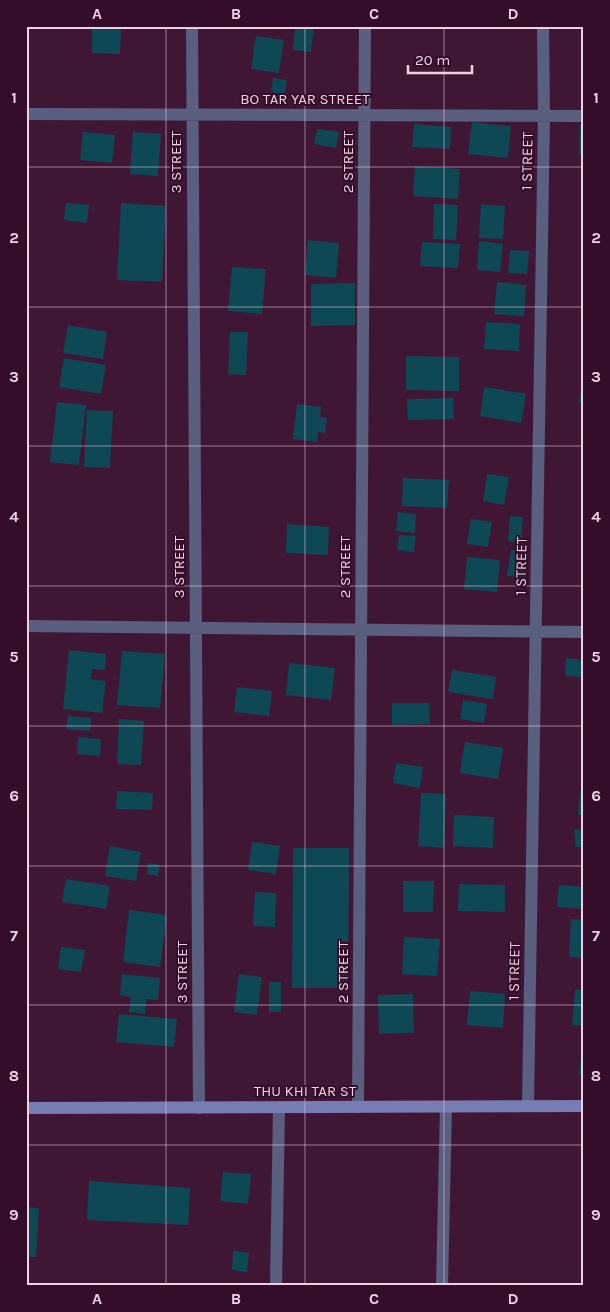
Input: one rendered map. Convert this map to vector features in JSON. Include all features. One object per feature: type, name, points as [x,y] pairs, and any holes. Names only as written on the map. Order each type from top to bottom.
[{"type":"street","name":"3 STREET","points":[[192,26],[200,1108]]},
{"type":"street","name":"2 STREET","points":[[358,1107],[365,26]]},
{"type":"street","name":"1 STREET","points":[[528,1106],[544,116],[543,26]]},
{"type":"street","name":"BO TAR YAR STREET","points":[[26,114],[584,116]]},
{"type":"street","points":[[26,626],[584,632]]},
{"type":"street","name":"THU KHI TAR ST","points":[[26,1108],[584,1106]]},
{"type":"street","points":[[276,1286],[280,1107]]},
{"type":"street","points":[[442,1286],[446,1107]]},
{"type":"building","points":[[92,26],[121,26],[120,54],[92,53]]},
{"type":"building","points":[[295,26],[314,26],[311,52],[293,50]]},
{"type":"building","points":[[256,36],[284,40],[279,73],[251,69]]},
{"type":"building","points":[[273,78],[287,80],[285,94],[271,92]]},
{"type":"building","points":[[472,122],[511,126],[508,158],[468,154]]},
{"type":"building","points":[[414,124],[451,127],[450,149],[412,147]]},
{"type":"building","points":[[580,125],[584,125],[584,155],[579,155]]},
{"type":"building","points":[[317,129],[339,132],[336,148],[314,144]]},
{"type":"building","points":[[83,132],[115,135],[112,163],[80,160]]},
{"type":"building","points":[[133,132],[161,134],[158,176],[130,174]]},
{"type":"building","points":[[415,166],[460,169],[458,199],[413,196]]},
{"type":"building","points":[[66,203],[89,205],[87,223],[64,220]]},
{"type":"building","points":[[121,203],[166,206],[162,282],[117,280]]},
{"type":"building","points":[[434,204],[458,205],[456,240],[433,239]]},
{"type":"building","points":[[481,204],[505,206],[503,239],[479,238]]},
{"type":"building","points":[[308,240],[339,243],[336,278],[305,275]]},
{"type":"building","points":[[479,241],[503,244],[500,272],[477,270]]},
{"type":"building","points":[[422,242],[460,244],[458,268],[420,266]]},
{"type":"building","points":[[510,250],[529,251],[527,274],[508,273]]},
{"type":"building","points":[[232,267],[266,269],[262,314],[228,311]]},
{"type":"building","points":[[497,282],[526,285],[524,316],[494,314]]},
{"type":"building","points":[[355,283],[355,325],[311,326],[311,284]]},
{"type":"building","points":[[486,322],[520,324],[519,351],[484,349]]},
{"type":"building","points":[[68,325],[107,332],[103,359],[63,353]]},
{"type":"building","points":[[230,332],[248,332],[246,375],[228,374]]},
{"type":"building","points":[[406,356],[459,357],[459,391],[406,390]]},
{"type":"building","points":[[64,358],[106,365],[101,394],[59,387]]},
{"type":"building","points":[[584,377],[584,404],[579,403]]},
{"type":"building","points":[[484,387],[526,394],[521,423],[480,416]]},
{"type":"building","points":[[453,398],[454,419],[408,420],[407,399]]},
{"type":"building","points":[[57,402],[86,405],[79,465],[50,462]]},
{"type":"building","points":[[297,404],[321,407],[320,417],[327,418],[325,433],[318,432],[317,442],[293,439]]},
{"type":"building","points":[[87,410],[113,411],[110,468],[84,467]]},
{"type":"building","points":[[487,474],[509,477],[504,505],[483,501]]},
{"type":"building","points":[[403,478],[449,480],[447,508],[402,506]]},
{"type":"building","points":[[398,512],[416,514],[415,533],[396,531]]},
{"type":"building","points":[[510,516],[523,517],[521,542],[508,541]]},
{"type":"building","points":[[471,519],[492,522],[488,547],[467,544]]},
{"type":"building","points":[[287,524],[329,527],[328,555],[286,553]]},
{"type":"building","points":[[399,535],[416,536],[414,552],[397,550]]},
{"type":"building","points":[[511,550],[528,552],[525,578],[507,576]]},
{"type":"building","points":[[467,557],[500,560],[497,592],[464,589]]},
{"type":"building","points":[[69,650],[106,654],[105,670],[92,669],[91,679],[106,681],[102,713],[63,709]]},
{"type":"building","points":[[122,651],[165,654],[160,708],[117,705]]},
{"type":"building","points":[[566,658],[584,660],[584,677],[565,676]]},
{"type":"building","points":[[289,663],[335,668],[331,700],[286,695]]},
{"type":"building","points":[[452,670],[496,677],[493,699],[448,692]]},
{"type":"building","points":[[237,687],[272,691],[269,716],[234,712]]},
{"type":"building","points":[[463,700],[487,704],[484,723],[460,719]]},
{"type":"building","points":[[392,703],[429,703],[430,724],[392,725]]},
{"type":"building","points":[[68,716],[91,718],[90,731],[66,729]]},
{"type":"building","points":[[119,719],[144,721],[141,765],[117,764]]},
{"type":"building","points":[[78,737],[101,739],[100,756],[77,754]]},
{"type":"building","points":[[465,742],[503,748],[498,779],[460,773]]},
{"type":"building","points":[[396,763],[423,767],[420,788],[393,783]]},
{"type":"building","points":[[117,791],[153,793],[152,810],[116,809]]},
{"type":"building","points":[[580,791],[584,791],[584,816],[578,815]]},
{"type":"building","points":[[421,793],[446,794],[444,848],[418,846]]},
{"type":"building","points":[[454,815],[494,817],[493,848],[453,846]]},
{"type":"building","points":[[584,829],[584,847],[576,847],[574,830]]},
{"type":"building","points":[[252,842],[280,846],[276,874],[248,870]]},
{"type":"building","points":[[110,846],[141,852],[136,881],[105,876]]},
{"type":"building","points":[[293,848],[349,848],[348,988],[292,988]]},
{"type":"building","points":[[148,863],[160,865],[158,876],[147,874]]},
{"type":"building","points":[[66,879],[110,886],[106,909],[62,902]]},
{"type":"building","points":[[403,881],[434,881],[433,912],[403,912]]},
{"type":"building","points":[[459,884],[505,885],[505,912],[458,911]]},
{"type":"building","points":[[559,885],[584,887],[584,909],[557,907]]},
{"type":"building","points":[[255,892],[276,893],[275,927],[253,926]]},
{"type":"building","points":[[129,910],[167,915],[160,967],[123,962]]},
{"type":"building","points":[[571,919],[584,920],[584,958],[569,957]]},
{"type":"building","points":[[404,937],[440,939],[437,976],[402,974]]},
{"type":"building","points":[[61,947],[85,950],[81,972],[58,969]]},
{"type":"building","points":[[122,974],[160,978],[158,1000],[147,999],[145,1014],[129,1012],[131,997],[120,995]]},
{"type":"building","points":[[239,974],[262,977],[257,1015],[234,1012]]},
{"type":"building","points":[[269,982],[281,982],[281,1012],[269,1012]]},
{"type":"building","points":[[575,990],[584,990],[584,1026],[572,1025]]},
{"type":"building","points":[[470,991],[505,994],[503,1028],[467,1025]]},
{"type":"building","points":[[413,994],[414,1033],[379,1034],[378,995]]},
{"type":"building","points":[[119,1014],[177,1019],[174,1047],[116,1042]]},
{"type":"building","points":[[582,1044],[584,1044],[584,1075],[579,1075]]},
{"type":"building","points":[[223,1172],[251,1174],[248,1204],[220,1201]]},
{"type":"building","points":[[89,1181],[190,1188],[188,1225],[89,1220],[87,1218]]},
{"type":"building","points":[[26,1207],[39,1208],[36,1257],[26,1257]]},
{"type":"building","points":[[233,1251],[249,1253],[247,1272],[232,1270]]}]
